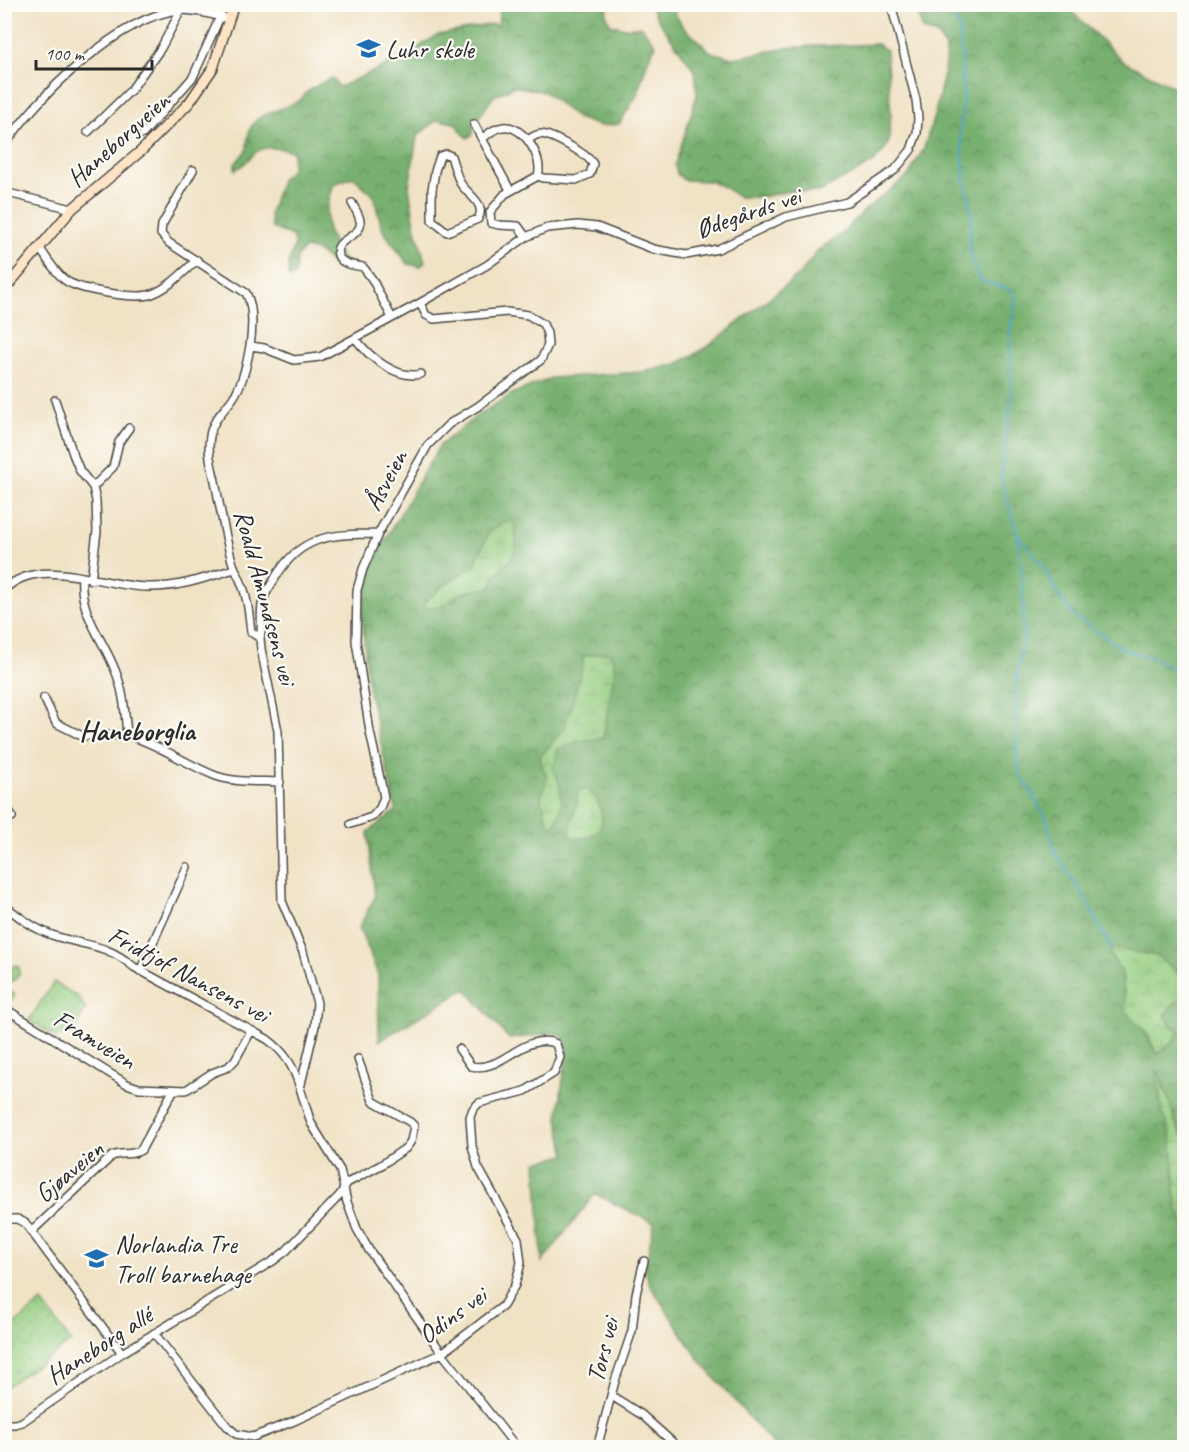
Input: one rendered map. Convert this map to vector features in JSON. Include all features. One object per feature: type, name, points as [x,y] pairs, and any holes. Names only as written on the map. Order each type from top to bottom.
[{"type":"street","name":"Haneborgveien","points":[[4,290],[72,209],[141,151],[189,103],[213,68],[224,18],[234,4]]},
{"type":"street","name":"Ødegårds vei","points":[[251,346],[264,348],[289,358],[303,360],[320,357],[487,265],[526,237],[547,228],[578,225],[608,230],[664,252],[698,254],[718,249],[786,217],[838,206],[858,196],[900,166],[911,150],[917,133],[916,100],[891,4]]},
{"type":"street","points":[[88,132],[131,90],[161,48],[181,10]]},
{"type":"street","points":[[5,145],[33,109],[59,83],[108,41],[131,26],[181,10],[199,11],[224,18],[193,77],[143,134]]},
{"type":"street","points":[[474,124],[510,190]]},
{"type":"street","points":[[482,139],[493,131],[506,127],[518,130],[528,140],[540,166],[538,176]]},
{"type":"street","points":[[526,237],[518,226],[491,223],[485,215],[469,191],[462,186],[451,156],[446,154],[440,156],[435,171],[432,220],[447,232],[485,215],[510,190],[538,176],[576,180],[590,174],[593,164],[585,155],[541,134],[528,140]]},
{"type":"street","points":[[39,247],[67,281],[76,286],[129,295],[151,295],[173,281],[196,260],[169,243],[160,231],[193,170]]},
{"type":"street","points":[[4,192],[72,209]]},
{"type":"street","points":[[352,203],[360,221],[360,227],[340,245],[337,250],[338,256],[344,262],[363,267],[372,279],[392,318]]},
{"type":"street","name":"Roald Amundsens vei","points":[[196,260],[246,293],[250,305],[251,346],[240,384],[234,397],[217,417],[209,441],[223,529],[234,569],[242,582],[248,602],[251,632],[260,638],[278,731],[282,901],[303,952],[317,1004],[315,1026],[301,1087]]},
{"type":"street","name":"Åsveien","points":[[351,824],[372,817],[380,808],[384,797],[370,732],[356,641],[357,590],[363,569],[378,534],[428,445],[448,424],[477,407],[541,360],[548,345],[547,333],[543,324],[528,315],[507,312],[434,319],[426,315],[420,303]]},
{"type":"street","points":[[356,338],[366,351],[398,373],[408,376],[421,374]]},
{"type":"street","points":[[55,400],[80,471],[93,487],[96,501],[97,531],[91,580]]},
{"type":"street","points":[[93,487],[113,467],[119,442],[129,428]]},
{"type":"street","points":[[260,638],[261,605],[277,574],[291,554],[322,537],[378,534]]},
{"type":"street","points":[[4,590],[18,579],[58,572],[119,585],[158,587],[234,569]]},
{"type":"street","points":[[82,578],[82,603],[116,670],[121,687],[127,735]]},
{"type":"street","points":[[44,698],[57,723],[82,736],[127,735],[146,740],[216,776],[239,781],[280,782]]},
{"type":"street","points":[[4,800],[12,817]]},
{"type":"street","points":[[140,971],[188,867]]},
{"type":"street","name":"Fridtjof Nansens vei","points":[[4,905],[33,927],[51,935],[105,948],[121,956],[140,971],[281,1049],[296,1071],[310,1123],[340,1170],[347,1202],[357,1229],[369,1250],[442,1353],[517,1448]]},
{"type":"street","name":"Framveien","points":[[4,1008],[128,1084],[139,1088],[186,1090],[212,1073],[228,1067],[235,1060],[251,1031]]},
{"type":"street","name":"Odins vei","points":[[154,1333],[227,1426],[236,1434],[245,1437],[265,1434],[442,1353],[503,1306],[516,1285],[521,1263],[518,1239],[478,1167],[472,1146],[470,1117],[473,1109],[479,1103],[525,1091],[544,1080],[556,1068],[560,1057],[556,1044],[546,1040],[527,1045],[480,1068],[471,1066],[459,1049]]},
{"type":"street","name":"Haneborg allé","points":[[4,1424],[22,1422],[122,1353],[286,1251],[340,1195],[347,1183],[399,1154],[411,1141],[414,1130],[410,1122],[373,1101],[358,1059]]},
{"type":"street","name":"Gjøaveien","points":[[32,1231],[112,1156],[118,1153],[134,1154],[141,1150],[173,1091]]},
{"type":"street","points":[[4,1219],[20,1219],[32,1231],[122,1353]]},
{"type":"street","name":"Tors vei","points":[[597,1448],[615,1381],[632,1331],[636,1294],[644,1261]]},
{"type":"street","points":[[612,1396],[642,1415],[679,1448]]},
{"type":"green space","points":[[500,5],[609,5],[606,14],[610,24],[625,28],[641,26],[656,45],[648,60],[637,95],[619,124],[600,126],[577,118],[545,92],[514,86],[494,96],[474,124],[473,134],[467,138],[455,123],[437,120],[417,136],[409,187],[415,225],[425,262],[420,267],[408,264],[383,231],[373,195],[353,177],[334,184],[327,216],[332,240],[344,261],[333,264],[317,251],[305,248],[297,257],[295,276],[289,278],[288,264],[295,244],[292,236],[272,228],[270,213],[281,180],[292,169],[293,151],[262,149],[235,170],[235,164],[247,149],[248,136],[257,119],[291,105],[313,88],[332,78],[339,87],[396,61],[438,35],[492,24],[498,26]]},
{"type":"green space","points":[[650,5],[670,5],[683,27],[711,52],[733,58],[792,47],[877,44],[886,50],[891,113],[889,141],[884,151],[871,164],[820,192],[790,191],[761,197],[738,197],[710,181],[684,180],[677,174],[675,165],[697,95],[695,71],[658,20]]},
{"type":"green space","points":[[915,5],[1065,5],[1124,62],[1184,92],[1184,986],[1177,972],[1150,955],[1136,952],[1110,955],[1122,972],[1123,994],[1157,1054],[1180,1031],[1171,1026],[1165,1013],[1184,992],[1184,1138],[1157,1070],[1162,1111],[1170,1132],[1176,1206],[1184,1221],[1184,1447],[775,1447],[700,1361],[649,1284],[645,1267],[654,1223],[595,1194],[542,1262],[536,1162],[566,1155],[558,1118],[567,1049],[563,1037],[556,1033],[509,1039],[466,989],[379,1041],[378,975],[359,927],[375,897],[368,832],[396,810],[368,687],[362,614],[368,570],[439,446],[479,414],[514,393],[551,378],[642,372],[677,364],[706,348],[800,274],[818,250],[841,234],[866,209],[908,176],[924,148],[935,113],[944,74],[946,48],[937,35],[923,31]]},
{"type":"green space","points":[[506,521],[513,521],[516,535],[515,550],[491,587],[460,594],[444,606],[429,608],[424,606],[425,602],[442,587],[475,565],[489,532]]},
{"type":"green space","points":[[609,652],[614,661],[614,675],[603,738],[580,741],[558,749],[553,770],[561,791],[561,806],[553,827],[549,825],[541,799],[547,775],[540,757],[565,727],[583,665],[583,656]]},
{"type":"green space","points":[[579,790],[588,790],[595,798],[602,815],[598,831],[592,836],[583,838],[571,837],[570,832]]},
{"type":"green space","points":[[1112,948],[1157,956],[1182,976],[1184,992],[1165,1014],[1171,1026],[1180,1031],[1174,1041],[1157,1054],[1147,1034],[1126,1012],[1122,972],[1110,955]]},
{"type":"green space","points":[[14,965],[19,967],[19,975],[14,981],[11,980],[6,988],[15,995],[6,1006],[4,980]]},
{"type":"green space","points":[[54,982],[78,997],[86,1009],[73,1030],[70,1028],[65,1035],[60,1034],[57,1038],[29,1020]]},
{"type":"green space","points":[[1156,1068],[1176,1124],[1184,1138],[1184,1221],[1176,1206],[1170,1132],[1162,1111]]},
{"type":"green space","points":[[42,1302],[71,1342],[5,1387],[9,1329]]},
{"type":"waterway","points":[[948,4],[959,27],[962,58],[963,98],[960,130],[965,181],[972,215],[969,249],[977,276],[984,282],[1012,290],[1016,299],[1010,331],[1011,400],[1001,478],[1017,533],[1023,582],[1023,638],[1016,684],[1016,742],[1020,773],[1046,818],[1055,853],[1087,901],[1111,949]]},
{"type":"waterway","points":[[1019,536],[1042,565],[1059,596],[1074,616],[1125,650],[1159,660],[1184,677]]},
{"type":"place","name":"Luhr skole","points":[[368,49]]},
{"type":"place","name":"Norlandia Tre Troll barnehage","points":[[97,1259]]},
{"type":"district","name":"Haneborglia","points":[[137,730]]}]
